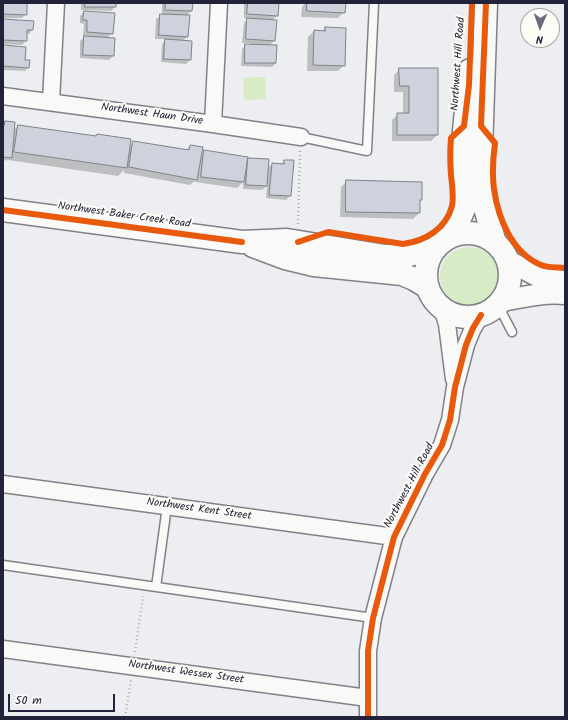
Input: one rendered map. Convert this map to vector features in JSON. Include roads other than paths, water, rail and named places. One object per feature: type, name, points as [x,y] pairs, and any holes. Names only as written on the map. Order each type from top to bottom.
[{"type":"main road","name":"Northwest Hill Road","points":[[443,242],[464,208],[465,192],[462,151],[469,85],[472,3]]},
{"type":"main road","points":[[486,3],[480,181],[485,208],[501,251],[510,270],[510,281],[507,291],[494,307],[471,317],[460,317],[450,314],[433,299],[427,288],[426,267],[429,257],[443,242],[463,233],[474,234],[485,237],[501,251]]},
{"type":"main road","name":"Northwest Baker Creek Road","points":[[3,210],[242,242],[287,240],[385,256],[404,256],[443,242]]},
{"type":"main road","name":"Northwest Baker Creek Road","points":[[242,242],[285,258],[314,265],[402,274],[414,279],[427,288]]},
{"type":"street","points":[[51,102],[56,3]]},
{"type":"street","points":[[213,124],[218,3]]},
{"type":"street","name":"Northwest Haun Drive","points":[[3,96],[213,124],[301,142]]},
{"type":"street","points":[[501,251],[537,276],[565,280]]},
{"type":"street","points":[[494,307],[535,294],[565,294]]},
{"type":"street","name":"Northwest Hill Road","points":[[368,717],[368,651],[373,618],[394,537],[422,480],[442,445],[450,420],[455,387],[466,345],[473,328],[494,307]]},
{"type":"street","name":"Northwest Hill Road","points":[[442,308],[447,324],[455,387]]},
{"type":"street","name":"Northwest Kent Street","points":[[3,484],[394,537]]},
{"type":"street","name":"Northwest Wessex Street","points":[[3,649],[368,698]]},
{"type":"lane","points":[[301,142],[367,151],[374,3]]},
{"type":"lane","points":[[494,307],[512,332]]},
{"type":"lane","points":[[156,587],[167,506]]},
{"type":"lane","points":[[3,565],[373,618]]}]
